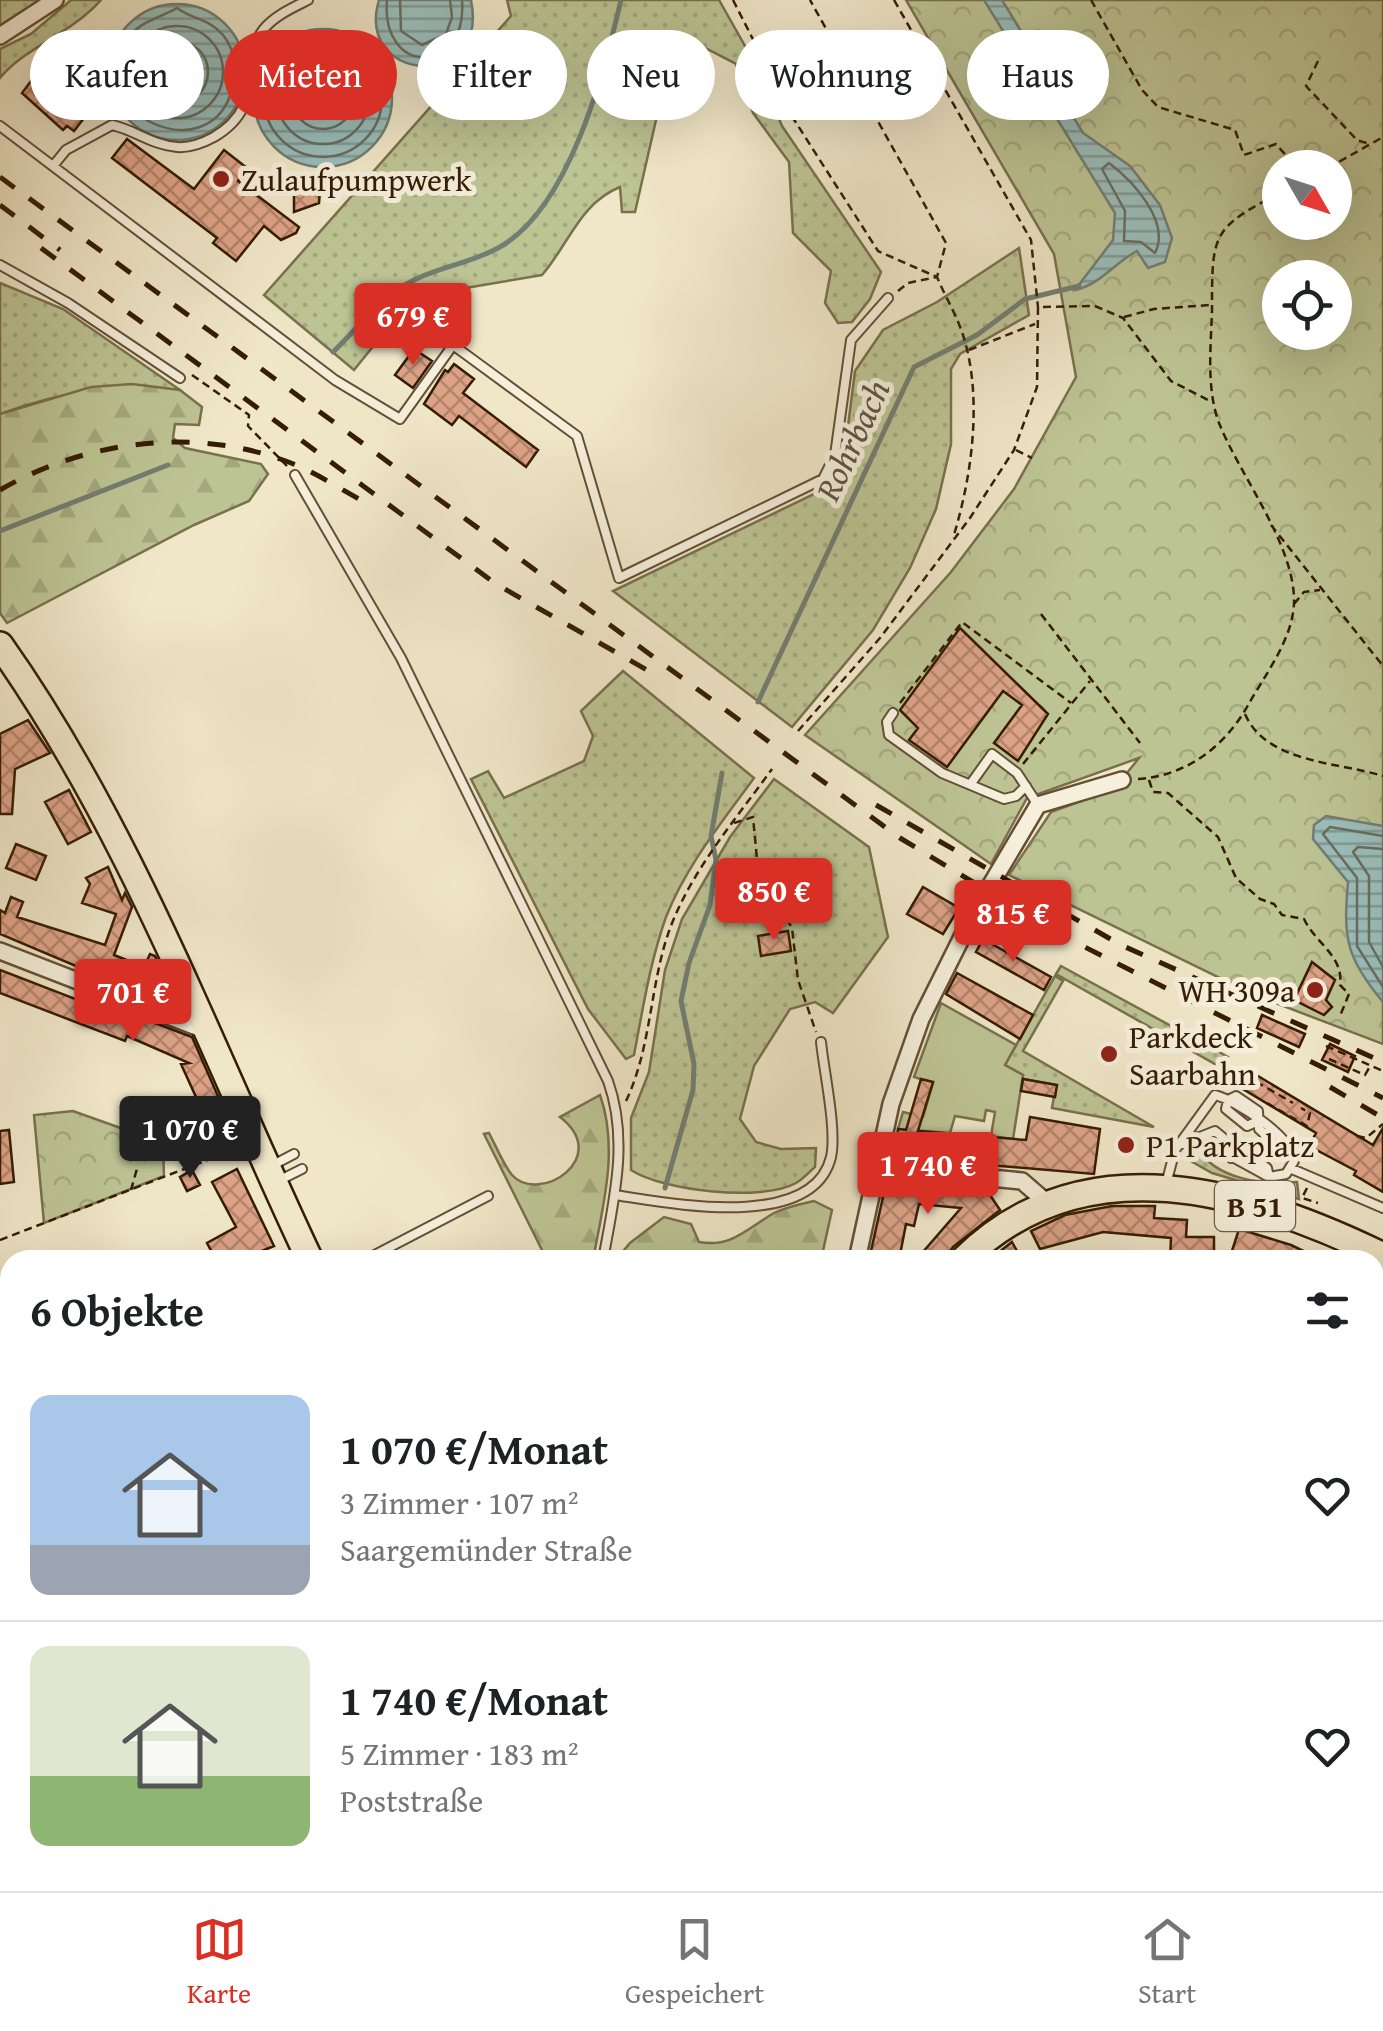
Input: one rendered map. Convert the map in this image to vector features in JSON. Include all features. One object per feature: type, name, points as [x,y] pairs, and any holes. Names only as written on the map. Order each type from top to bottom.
[{"type":"main road","points":[[2,652],[85,780],[207,1032],[305,1250]]},
{"type":"main road","name":"B 51","points":[[974,1250],[1002,1226],[1046,1202],[1107,1188],[1166,1188],[1280,1212],[1369,1250]]},
{"type":"street","points":[[0,36],[55,0]]},
{"type":"street","points":[[859,1250],[891,1104],[927,1007],[974,914],[1038,805],[1122,780]]},
{"type":"street","points":[[0,951],[207,1032]]},
{"type":"street","points":[[878,1168],[1022,1181],[1046,1202]]},
{"type":"lane","points":[[53,166],[66,150],[112,125],[162,145],[183,148],[228,128],[245,109],[261,32],[308,0]]},
{"type":"lane","points":[[0,126],[335,380],[400,419],[453,345],[577,436],[619,578],[822,479],[834,455],[851,340],[888,298]]},
{"type":"lane","points":[[0,265],[68,303],[180,378]]},
{"type":"lane","points":[[295,474],[402,658],[608,1081],[620,1114],[615,1196],[605,1250]]},
{"type":"lane","points":[[893,713],[887,722],[889,734],[942,773],[1009,800],[1026,786]]},
{"type":"lane","points":[[972,782],[992,754],[1017,773],[1038,805]]},
{"type":"lane","points":[[615,1196],[719,1208],[798,1196],[813,1187],[832,1154],[821,1042]]},
{"type":"lane","points":[[1166,1188],[1178,1146],[1215,1095],[1258,1122],[1259,1130],[1277,1145],[1292,1147],[1292,1169]]},
{"type":"lane","points":[[1178,1146],[1215,1131],[1234,1146],[1230,1158]]},
{"type":"lane","points":[[1196,1137],[1269,1177],[1292,1169],[1383,1208]]},
{"type":"lane","points":[[270,1176],[294,1154]]},
{"type":"lane","points":[[270,1176],[302,1169]]},
{"type":"lane","points":[[384,1250],[488,1196]]},
{"type":"path","points":[[733,0],[793,118],[878,251],[937,278],[962,330],[967,351],[972,437],[964,506],[952,543]]},
{"type":"path","points":[[810,0],[946,244],[937,278]]},
{"type":"path","points":[[798,731],[880,638],[952,543],[1014,450],[1037,387],[1038,309],[1031,240],[894,0]]},
{"type":"path","points":[[1091,0],[1142,90],[1158,107],[1235,130],[1244,154],[1276,144],[1281,150]]},
{"type":"path","points":[[1318,61],[1306,86],[1356,140],[1370,144]]},
{"type":"path","points":[[1352,154],[1383,137]]},
{"type":"path","points":[[1262,203],[1233,218],[1220,231],[1212,304],[1214,403],[1286,564],[1294,605]]},
{"type":"path","points":[[888,298],[908,283],[937,278]]},
{"type":"path","points":[[1033,302],[1038,309]]},
{"type":"path","points":[[1123,318],[1154,309],[1212,304]]},
{"type":"path","points":[[1038,309],[1095,306],[1123,318],[1171,381],[1214,403]]},
{"type":"path","points":[[967,351],[1035,324]]},
{"type":"path","points":[[180,378],[195,375],[249,415],[248,426],[295,474]]},
{"type":"path","points":[[1014,450],[1032,458]]},
{"type":"path","points":[[1267,520],[1383,666]]},
{"type":"path","points":[[1122,780],[1148,778],[1208,754],[1232,732],[1283,642],[1294,605],[1304,592],[1322,590]]},
{"type":"path","points":[[1040,614],[1140,743]]},
{"type":"path","points":[[893,713],[962,622],[1071,703]]},
{"type":"path","points":[[1017,773],[1091,680]]},
{"type":"path","points":[[1244,712],[1252,730],[1269,744],[1383,776]]},
{"type":"path","points":[[620,1114],[640,1071],[658,968],[675,916],[701,868],[772,769]]},
{"type":"path","points":[[1148,778],[1153,792],[1168,793],[1218,837],[1236,878],[1282,915],[1304,919],[1314,939],[1330,951],[1342,970],[1340,985],[1349,994],[1340,1016]]},
{"type":"path","points":[[732,824],[752,818],[758,870],[792,928],[798,980],[821,1042]]},
{"type":"path","points":[[1326,1046],[1383,1071]]},
{"type":"path","points":[[1329,1059],[1365,1076],[1370,1066]]},
{"type":"path","points":[[1208,1082],[1216,1071],[1257,1089]]},
{"type":"path","points":[[1253,1095],[1260,1084],[1294,1103]]},
{"type":"path","points":[[1267,1102],[1307,1126]]},
{"type":"path","points":[[1300,1140],[1310,1114],[1301,1108]]},
{"type":"path","points":[[1357,1136],[1366,1138],[1383,1124]]},
{"type":"path","points":[[0,1240],[221,1155]]},
{"type":"path","points":[[131,1192],[138,1165]]},
{"type":"path","points":[[1304,1199],[1318,1203]]},
{"type":"green space","points":[[0,0],[40,0],[0,27]]},
{"type":"green space","points":[[71,0],[101,0],[64,30],[36,30]]},
{"type":"green space","points":[[507,0],[719,0],[736,30],[735,63],[715,53],[715,30],[587,30],[587,120],[656,120],[635,212],[622,212],[620,187],[606,194],[585,214],[542,275],[413,297],[354,370],[264,295],[419,120],[567,120],[567,30],[499,30],[511,16]]},
{"type":"green space","points":[[906,0],[1383,0],[1383,1044],[1257,996],[1009,875],[1051,812],[1114,789],[1139,758],[1027,798],[991,864],[805,735],[951,572],[1014,489],[1076,377],[1054,254],[976,120],[1109,120],[1109,30],[967,30],[967,105],[947,70],[947,30],[923,30]]},
{"type":"green space","points":[[30,34],[30,52],[0,78],[0,49]]},
{"type":"green space","points":[[758,120],[779,120],[881,272],[870,299],[852,322],[838,323],[825,303],[831,271],[793,233],[789,162]]},
{"type":"green space","points":[[1019,248],[1029,315],[960,354],[951,369],[951,444],[936,509],[910,568],[873,630],[792,727],[613,591],[841,481],[855,371],[883,330],[937,302]]},
{"type":"green space","points":[[0,283],[63,309],[180,390],[133,387],[88,391],[0,414]]},
{"type":"green space","points":[[132,384],[180,390],[202,407],[199,425],[175,424],[173,438],[185,448],[261,464],[268,474],[249,501],[194,525],[7,623],[0,613],[0,414],[91,387]]},
{"type":"green space","points":[[623,671],[754,778],[674,898],[647,985],[634,1055],[626,1059],[588,1009],[471,779],[488,771],[504,798],[584,761],[593,736],[581,711]]},
{"type":"green space","points":[[774,779],[869,847],[888,937],[833,1013],[815,1002],[790,1009],[754,1066],[740,1119],[756,1142],[781,1149],[816,1148],[815,1167],[796,1183],[760,1192],[713,1192],[666,1184],[631,1170],[631,1118],[649,1072],[665,970],[682,919],[730,837]]},
{"type":"green space","points":[[1061,966],[1228,1057],[1222,1068],[1056,974]]},
{"type":"green space","points":[[1055,976],[1063,981],[1023,1051],[1154,1127],[1052,1108],[1056,1085],[1023,1079],[1023,1075],[1005,1065]]},
{"type":"green space","points":[[941,1003],[1016,1045],[1005,1065],[1023,1075],[1013,1139],[991,1136],[995,1112],[986,1110],[984,1121],[955,1116],[950,1133],[898,1129],[903,1112],[923,1117],[933,1083],[914,1077]]},
{"type":"green space","points":[[600,1095],[606,1115],[609,1156],[595,1250],[542,1250],[484,1134],[489,1133],[512,1175],[524,1183],[553,1181],[566,1173],[579,1148],[574,1132],[560,1117]]},
{"type":"green space","points":[[134,1106],[162,1119],[164,1176],[44,1223],[34,1115],[73,1111],[129,1131]]},
{"type":"green space","points":[[1189,1148],[1197,1148],[1228,1174],[1270,1182],[1297,1182],[1299,1199],[1212,1173],[1182,1156]]},
{"type":"green space","points":[[814,1201],[832,1210],[823,1250],[624,1250],[664,1217],[691,1224],[699,1242],[711,1243],[738,1236],[794,1206]]},
{"type":"water","points":[[379,0],[471,0],[471,30],[417,30],[417,65],[397,57],[397,30],[377,28]]},
{"type":"water","points":[[984,0],[1002,0],[1020,30],[1002,30]]},
{"type":"water","points":[[177,4],[203,9],[230,30],[224,30],[225,120],[203,135],[177,140],[151,135],[129,120],[204,120],[204,30],[124,30],[129,24],[151,9]]},
{"type":"water","points":[[258,120],[388,120],[372,147],[361,155],[349,162],[323,167],[297,162],[285,155],[274,147]]},
{"type":"water","points":[[1058,120],[1075,120],[1083,133],[1130,166],[1160,205],[1172,238],[1165,262],[1148,268],[1137,251],[1092,283],[1075,290],[1113,240],[1115,213]]},
{"type":"water","points":[[1326,816],[1383,826],[1383,1002],[1361,973],[1350,946],[1346,918],[1348,882],[1313,839],[1314,825]]},
{"type":"building","points":[[30,82],[30,100],[22,93]]},
{"type":"building","points":[[52,120],[82,120],[74,131],[67,126],[63,130]]},
{"type":"building","points":[[127,139],[194,189],[224,150],[247,168],[238,181],[299,227],[296,233],[281,240],[264,226],[236,261],[213,243],[217,238],[112,158]]},
{"type":"building","points":[[310,182],[320,190],[319,203],[294,212],[294,189]]},
{"type":"building","points":[[414,349],[432,361],[413,388],[395,375]]},
{"type":"building","points":[[454,364],[474,379],[463,393],[538,450],[526,467],[459,416],[452,425],[424,404],[445,370],[448,372]]},
{"type":"building","points":[[960,628],[1048,714],[1018,761],[994,743],[1022,705],[1003,691],[947,767],[909,740],[918,728],[900,710]]},
{"type":"building","points":[[28,720],[50,753],[15,769],[12,814],[0,814],[0,734]]},
{"type":"building","points":[[69,790],[91,832],[68,844],[45,802]]},
{"type":"building","points":[[16,844],[46,856],[36,880],[6,868]]},
{"type":"building","points":[[108,867],[122,900],[125,893],[132,907],[114,955],[144,967],[150,954],[155,956],[172,993],[158,1000],[150,997],[136,967],[128,988],[0,934],[0,910],[5,913],[11,897],[23,902],[17,917],[105,945],[116,914],[82,903],[90,884],[86,878]]},
{"type":"building","points":[[923,887],[959,908],[943,934],[907,914]]},
{"type":"building","points":[[788,931],[791,951],[761,956],[758,936]]},
{"type":"building","points":[[983,939],[1051,977],[1044,990],[976,952]]},
{"type":"building","name":"WH 309a","points":[[1312,962],[1335,980],[1326,1000],[1332,1007],[1324,1015],[1294,1000]]},
{"type":"building","points":[[0,970],[140,1024],[142,1018],[192,1037],[239,1144],[221,1152],[181,1064],[189,1063],[127,1036],[125,1041],[0,993]]},
{"type":"building","points":[[957,973],[1033,1015],[1020,1039],[946,994]]},
{"type":"building","points":[[1262,1015],[1305,1034],[1299,1047],[1257,1028]]},
{"type":"building","points":[[1330,1044],[1355,1056],[1348,1072],[1322,1060]]},
{"type":"building","points":[[1253,1073],[1373,1145],[1383,1128],[1383,1192],[1354,1175],[1356,1171],[1309,1146],[1316,1133],[1243,1089]]},
{"type":"building","points":[[921,1079],[933,1082],[918,1131],[1026,1140],[1030,1117],[1100,1129],[1094,1174],[895,1157],[898,1129],[906,1130]]},
{"type":"building","points":[[1023,1079],[1057,1085],[1055,1097],[1021,1091]]},
{"type":"building","points":[[9,1130],[14,1182],[0,1184],[0,1131]]},
{"type":"building","points":[[237,1169],[274,1246],[264,1250],[211,1250],[207,1243],[236,1227],[212,1182]]},
{"type":"building","points":[[192,1170],[200,1185],[187,1191],[180,1177]]},
{"type":"building","points":[[887,1179],[972,1187],[977,1195],[986,1189],[1000,1210],[951,1250],[925,1250],[961,1208],[919,1204],[914,1226],[906,1224],[901,1250],[871,1250]]},
{"type":"building","points":[[1112,1206],[1155,1206],[1154,1218],[1187,1220],[1186,1237],[1214,1237],[1214,1250],[1170,1250],[1171,1238],[1103,1232],[1040,1249],[1031,1231],[1065,1215]]},
{"type":"building","points":[[1239,1229],[1301,1250],[1232,1250]]},
{"type":"waterway","points":[[333,352],[401,287],[498,248],[523,229],[545,203],[580,137],[605,64],[621,0]]},
{"type":"waterway","name":"Rohrbach","points":[[758,702],[914,367],[977,335],[1025,299],[1079,286]]},
{"type":"waterway","points":[[0,531],[168,465]]},
{"type":"waterway","name":"Rohrbach","points":[[665,1188],[693,1090],[694,1064],[681,1001],[689,963],[710,905],[716,860],[711,836],[722,773]]},
{"type":"railway","points":[[0,177],[900,838],[1059,934],[1383,1098]]},
{"type":"railway","points":[[0,205],[60,250]]},
{"type":"railway","points":[[41,248],[496,584],[647,670]]},
{"type":"railway","points":[[0,490],[66,460],[137,444],[173,442],[245,449],[280,459],[368,504]]},
{"type":"railway","points":[[876,805],[1121,945],[1383,1062]]},
{"type":"railway","points":[[1330,1087],[1383,1118]]},
{"type":"place","name":"Zulaufpumpwerk","points":[[221,179]]},
{"type":"place","name":"WH 309a","points":[[1315,990]]},
{"type":"place","name":"Parkdeck Saarbahn","points":[[1109,1054]]},
{"type":"place","name":"P1 Parkplatz","points":[[1126,1145]]}]
